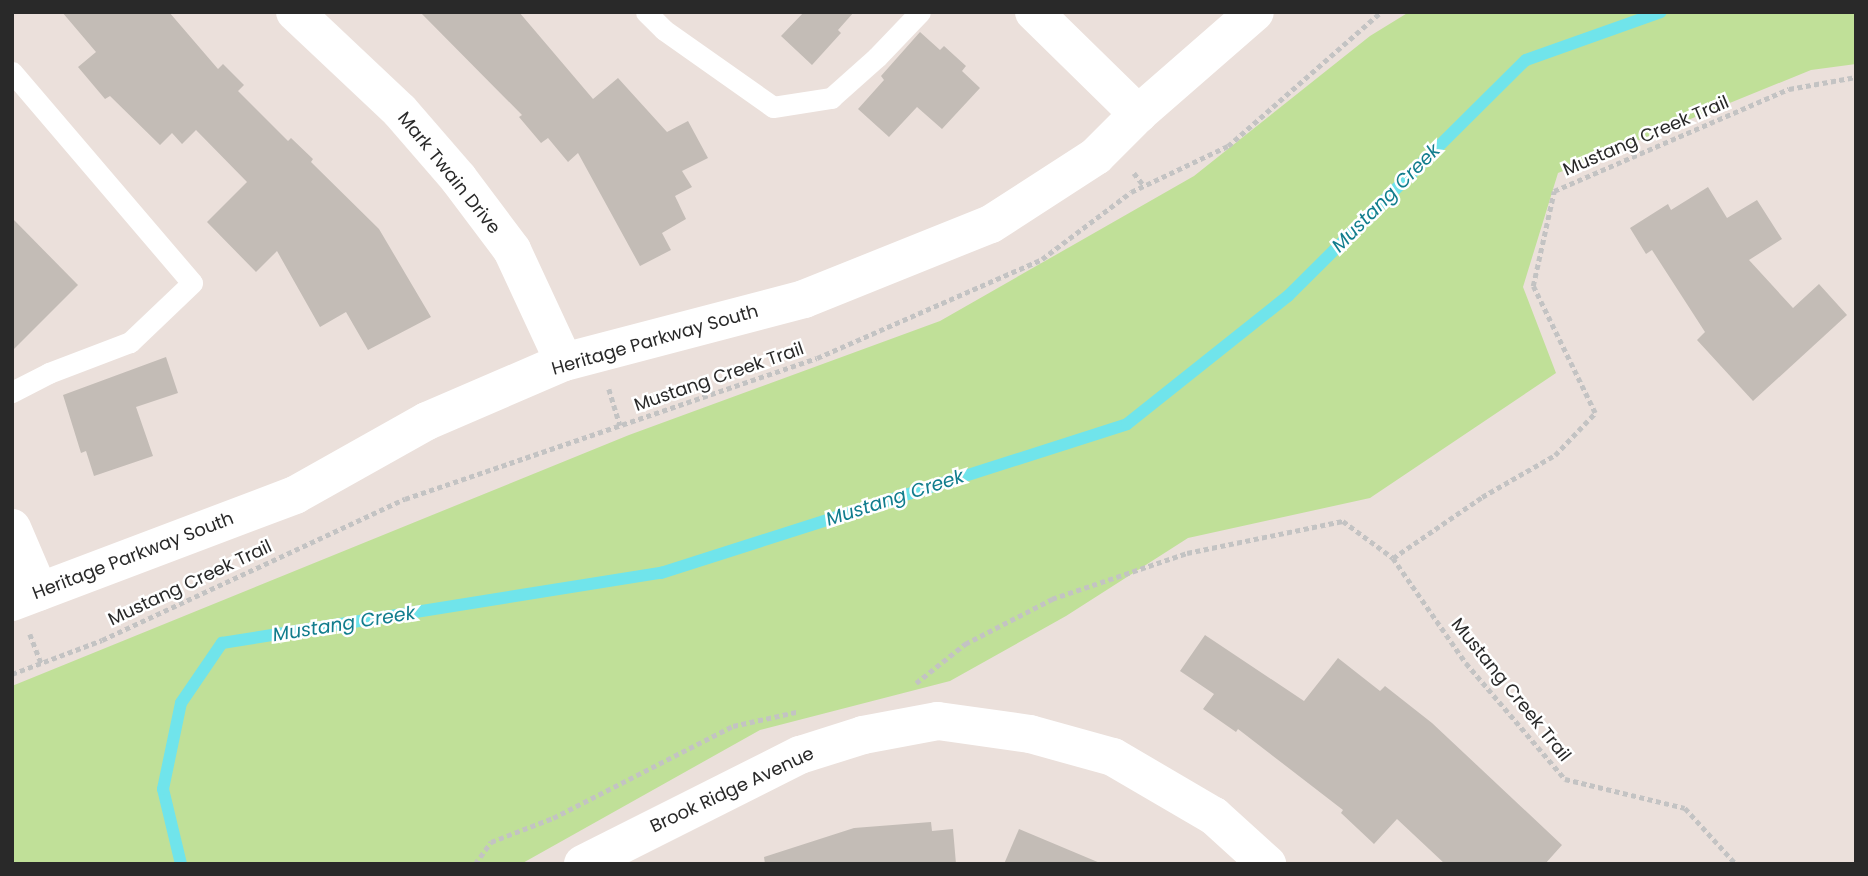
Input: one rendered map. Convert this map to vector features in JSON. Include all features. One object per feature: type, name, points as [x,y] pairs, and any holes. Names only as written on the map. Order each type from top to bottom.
[{"type":"street","name":"Mark Twain Drive","points":[[295,12],[400,111],[458,178],[512,250],[564,362]]},
{"type":"street","points":[[1034,12],[1138,114]]},
{"type":"street","name":"Heritage Parkway South","points":[[26,596],[295,495],[427,421],[564,362],[804,299],[991,224],[1096,156],[1138,114],[1255,12]]},
{"type":"street","points":[[12,528],[26,596]]},
{"type":"street","name":"Brook Ridge Avenue","points":[[583,864],[800,755],[863,735],[938,721],[1030,734],[1113,757],[1214,816],[1267,864]]},
{"type":"lane","points":[[646,12],[664,30],[774,107],[831,99],[877,57],[920,12]]},
{"type":"lane","points":[[12,72],[192,284],[130,342],[49,373],[12,392]]},
{"type":"path","name":"Mustang Creek Trail","points":[[12,674],[102,640],[405,499],[817,358],[1042,259],[1131,192],[1227,146],[1381,12]]},
{"type":"path","name":"Mustang Creek Trail","points":[[1393,558],[1498,488],[1555,455],[1595,413],[1534,286],[1554,191],[1789,89],[1856,77]]},
{"type":"path","name":"Mustang Creek Trail","points":[[910,687],[965,643],[1052,599],[1187,553],[1343,521],[1393,558],[1466,663],[1565,779],[1685,808],[1736,864]]},
{"type":"path","points":[[475,864],[491,842],[552,818],[733,726],[801,711]]},
{"type":"green space","points":[[1409,12],[1856,12],[1856,64],[1811,70],[1558,173],[1523,287],[1556,373],[1370,498],[1188,538],[1066,616],[950,681],[760,730],[521,864],[12,864],[12,686],[629,435],[940,321],[1194,176],[1370,36]]},
{"type":"building","points":[[62,12],[169,12],[218,69],[223,64],[244,85],[238,91],[288,141],[291,138],[313,159],[311,162],[379,229],[431,317],[368,350],[346,312],[320,327],[277,251],[256,272],[207,222],[247,182],[196,130],[182,144],[172,133],[160,145],[110,96],[105,99],[78,67],[96,52]]},
{"type":"building","points":[[420,12],[519,12],[593,99],[618,78],[667,132],[688,121],[708,158],[682,171],[692,187],[675,196],[686,219],[662,233],[671,250],[640,266],[578,153],[568,162],[548,138],[541,143],[519,117],[522,115]]},
{"type":"building","points":[[804,12],[854,12],[838,30],[841,33],[812,65],[781,36]]},
{"type":"building","points":[[920,32],[940,50],[944,46],[966,66],[962,71],[980,88],[942,129],[917,107],[889,137],[858,109],[884,80],[881,76]]},
{"type":"building","points":[[1708,187],[1727,218],[1757,200],[1782,239],[1749,260],[1793,308],[1819,284],[1847,315],[1753,401],[1697,340],[1705,332],[1652,250],[1646,254],[1630,228],[1668,204],[1671,210]]},
{"type":"building","points":[[12,218],[78,285],[12,351]]},
{"type":"building","points":[[166,357],[178,393],[136,407],[153,456],[94,476],[86,451],[81,453],[63,395]]},
{"type":"building","points":[[1205,635],[1304,701],[1338,658],[1380,691],[1385,686],[1432,723],[1562,845],[1545,864],[1445,864],[1397,819],[1374,844],[1341,813],[1343,810],[1238,729],[1236,732],[1203,709],[1214,694],[1180,671]]},
{"type":"building","points":[[931,822],[932,831],[953,829],[956,864],[765,864],[764,857],[854,828]]},
{"type":"building","points":[[1019,829],[1100,863],[1100,864],[1004,864]]},
{"type":"waterway","name":"Mustang Creek","points":[[181,864],[163,789],[181,703],[222,643],[661,573],[1127,424],[1288,296],[1526,60],[1661,12]]}]
